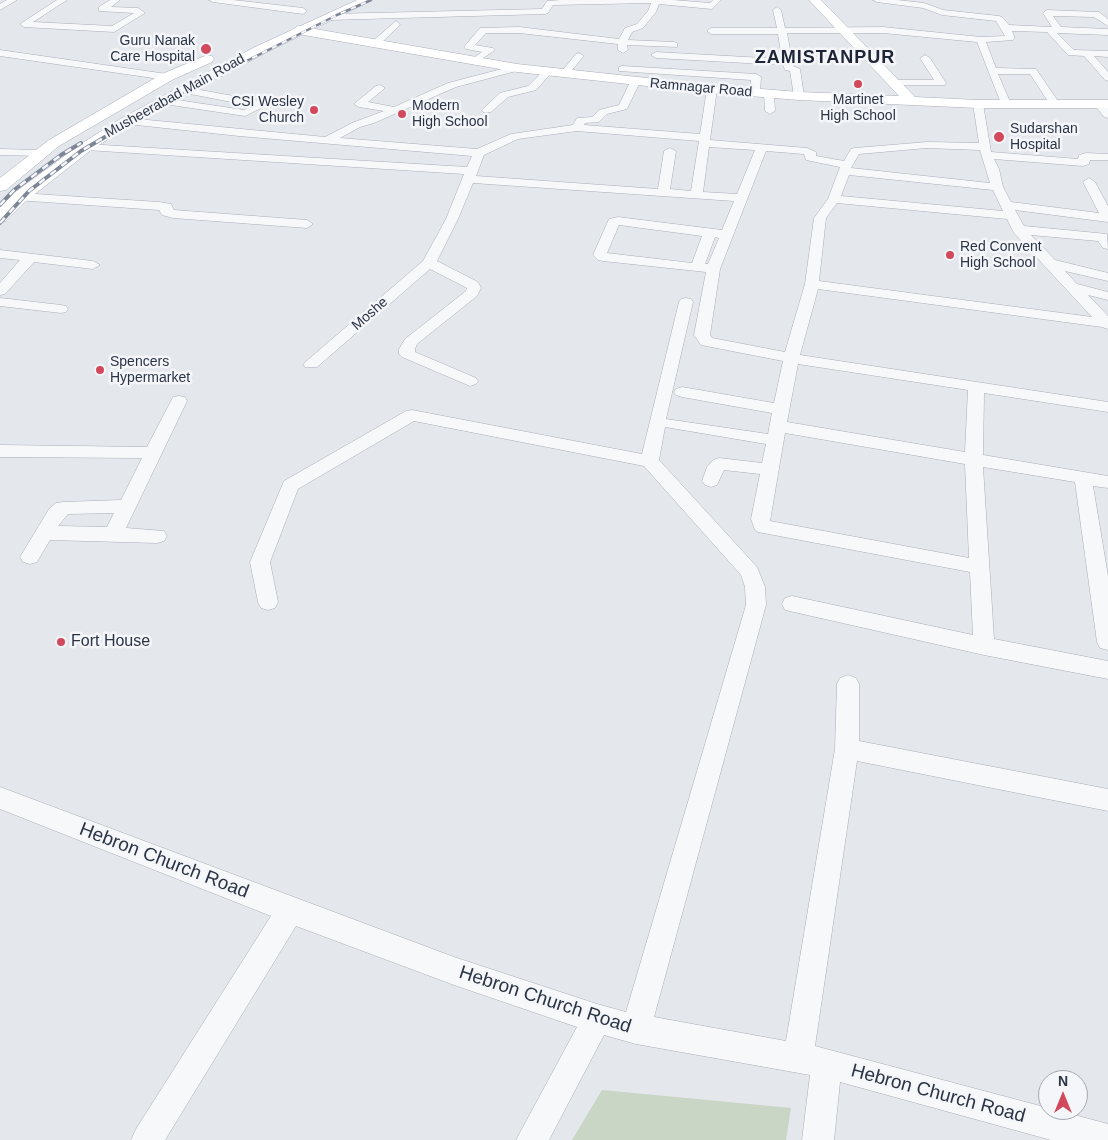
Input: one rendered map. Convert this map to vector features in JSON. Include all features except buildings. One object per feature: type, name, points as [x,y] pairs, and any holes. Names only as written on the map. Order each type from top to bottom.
[{"type":"main road","name":"Musheerabad Main Road","points":[[0,217],[20,198],[86,147],[127,121],[298,30],[366,0]]},
{"type":"main road","points":[[815,0],[910,100]]},
{"type":"main road","points":[[280,22],[308,9]]},
{"type":"main road","name":"Ramnagar Road","points":[[298,30],[517,68],[566,73],[618,74],[635,82],[712,90],[978,104],[1103,104]]},
{"type":"main road","name":"Musheerabad Main Road","points":[[0,186],[40,152],[167,77],[223,51]]},
{"type":"main road","points":[[195,65],[224,70]]},
{"type":"street","points":[[0,7],[12,0]]},
{"type":"street","points":[[63,0],[24,24],[114,29],[141,13],[138,11],[102,9],[116,0]]},
{"type":"street","points":[[213,0],[308,9]]},
{"type":"street","points":[[510,21],[516,0]]},
{"type":"street","points":[[329,17],[513,11],[546,15],[550,3],[656,0],[712,6],[717,0]]},
{"type":"street","points":[[618,74],[628,54],[622,42],[624,30],[640,26],[652,12],[656,0]]},
{"type":"street","points":[[711,31],[883,30],[982,40],[1010,38],[1006,28],[999,19],[942,12],[924,6],[877,0]]},
{"type":"street","points":[[1082,4],[1085,14]]},
{"type":"street","points":[[777,10],[786,51],[786,62],[788,68],[795,69],[799,96]]},
{"type":"street","points":[[1108,23],[1096,14],[1047,13],[1054,30],[1071,53],[1108,54]]},
{"type":"street","points":[[376,43],[396,24]]},
{"type":"street","points":[[565,35],[573,26]]},
{"type":"street","points":[[1006,28],[1108,32]]},
{"type":"street","points":[[474,61],[490,50],[469,47],[483,30],[519,30],[622,42],[674,45]]},
{"type":"street","points":[[982,40],[992,71],[1006,104]]},
{"type":"street","points":[[0,53],[167,77]]},
{"type":"street","points":[[1087,54],[1108,78]]},
{"type":"street","points":[[648,55],[786,62]]},
{"type":"street","points":[[566,73],[579,56]]},
{"type":"street","points":[[660,70],[664,56]]},
{"type":"street","points":[[894,82],[941,83],[925,58]]},
{"type":"street","points":[[326,141],[356,125],[396,110],[452,85],[517,68]]},
{"type":"street","points":[[618,74],[660,70],[756,76],[755,93]]},
{"type":"street","points":[[487,110],[504,95],[532,88],[548,71]]},
{"type":"street","points":[[992,71],[1033,71],[1055,104]]},
{"type":"street","points":[[577,128],[581,120],[595,120],[603,112],[623,107],[635,82]]},
{"type":"street","points":[[380,88],[358,104],[396,110]]},
{"type":"street","points":[[164,101],[245,113],[258,108],[257,103],[184,90]]},
{"type":"street","points":[[696,195],[712,90]]},
{"type":"street","points":[[769,94],[770,111]]},
{"type":"street","points":[[978,104],[986,151],[998,187],[1020,230],[1107,324]]},
{"type":"street","points":[[1103,104],[1108,115]]},
{"type":"street","points":[[127,121],[326,141],[479,152],[515,136],[577,128],[807,151],[812,154],[809,156],[810,158],[845,168],[998,187]]},
{"type":"street","points":[[981,567],[762,525],[760,519],[768,469],[791,358],[812,284],[820,218],[834,199],[845,168],[855,151],[927,145],[1083,163],[1085,162],[1083,157],[1086,156],[1108,157]]},
{"type":"street","points":[[86,147],[470,175],[603,188],[742,198]]},
{"type":"street","points":[[705,268],[727,235],[762,148]]},
{"type":"street","points":[[0,152],[40,152]]},
{"type":"street","points":[[470,381],[407,354],[410,342],[472,292],[474,288],[473,285],[429,263],[452,219],[479,152]]},
{"type":"street","points":[[663,193],[670,152]]},
{"type":"street","points":[[1089,182],[1108,218]]},
{"type":"street","points":[[600,202],[603,188]]},
{"type":"street","points":[[20,198],[159,206],[167,207],[166,212],[173,214],[307,224]]},
{"type":"street","points":[[834,199],[1108,218]]},
{"type":"street","points":[[705,268],[603,257],[600,255],[614,222],[618,221],[727,235]]},
{"type":"street","points":[[1020,230],[1102,237],[1108,245]]},
{"type":"street","points":[[710,232],[705,268],[702,334],[703,340],[710,344],[1108,407]]},
{"type":"street","points":[[0,254],[93,265]]},
{"type":"street","points":[[0,290],[31,257]]},
{"type":"street","name":"Moshe","points":[[311,364],[429,263]]},
{"type":"street","points":[[1050,264],[1108,277]]},
{"type":"street","points":[[812,284],[1107,324]]},
{"type":"street","points":[[1073,287],[1108,296]]},
{"type":"street","points":[[0,302],[62,309]]},
{"type":"street","points":[[650,461],[651,448],[686,302]]},
{"type":"street","points":[[976,387],[974,460],[984,646]]},
{"type":"street","points":[[682,392],[781,408]]},
{"type":"street","points":[[113,534],[179,401]]},
{"type":"street","points":[[268,602],[260,562],[290,485],[412,415],[650,461],[750,572],[755,587],[756,605],[636,1029]]},
{"type":"street","points":[[670,423],[776,433],[974,460],[1108,482]]},
{"type":"street","points":[[0,452],[154,453]]},
{"type":"street","points":[[711,482],[716,467],[719,464],[768,469]]},
{"type":"street","points":[[1083,478],[1108,642]]},
{"type":"street","points":[[30,558],[56,514],[63,508],[127,506]]},
{"type":"street","points":[[44,533],[157,536]]},
{"type":"street","points":[[792,604],[984,646],[1108,670]]},
{"type":"street","points":[[818,1140],[813,1061],[847,749],[848,684]]},
{"type":"street","points":[[847,749],[1108,800]]},
{"type":"street","name":"Hebron Church Road","points":[[0,798],[290,910],[454,971],[596,1020],[813,1061],[1108,1140]]},
{"type":"street","points":[[147,1140],[290,910]]},
{"type":"street","points":[[532,1140],[596,1020]]},
{"type":"green space","points":[[602,1090],[791,1108],[786,1140],[572,1140]]},
{"type":"railway","points":[[126,125],[160,105],[337,15],[371,0]]},
{"type":"railway","points":[[0,223],[29,191],[81,151],[129,123]]},
{"type":"railway","points":[[0,205],[14,190],[61,155],[81,143]]},
{"type":"place","name":"Guru Nanak Care Hospital","points":[[206,49]]},
{"type":"place","name":"Martinet High School","points":[[858,84]]},
{"type":"place","name":"CSI Wesley Church","points":[[314,110]]},
{"type":"place","name":"Modern High School","points":[[402,114]]},
{"type":"place","name":"Sudarshan Hospital","points":[[999,137]]},
{"type":"place","name":"Red Convent High School","points":[[950,255]]},
{"type":"place","name":"Spencers Hypermarket","points":[[100,370]]},
{"type":"place","name":"Fort House","points":[[61,642]]},
{"type":"district","name":"ZAMISTANPUR","points":[[825,58]]}]
